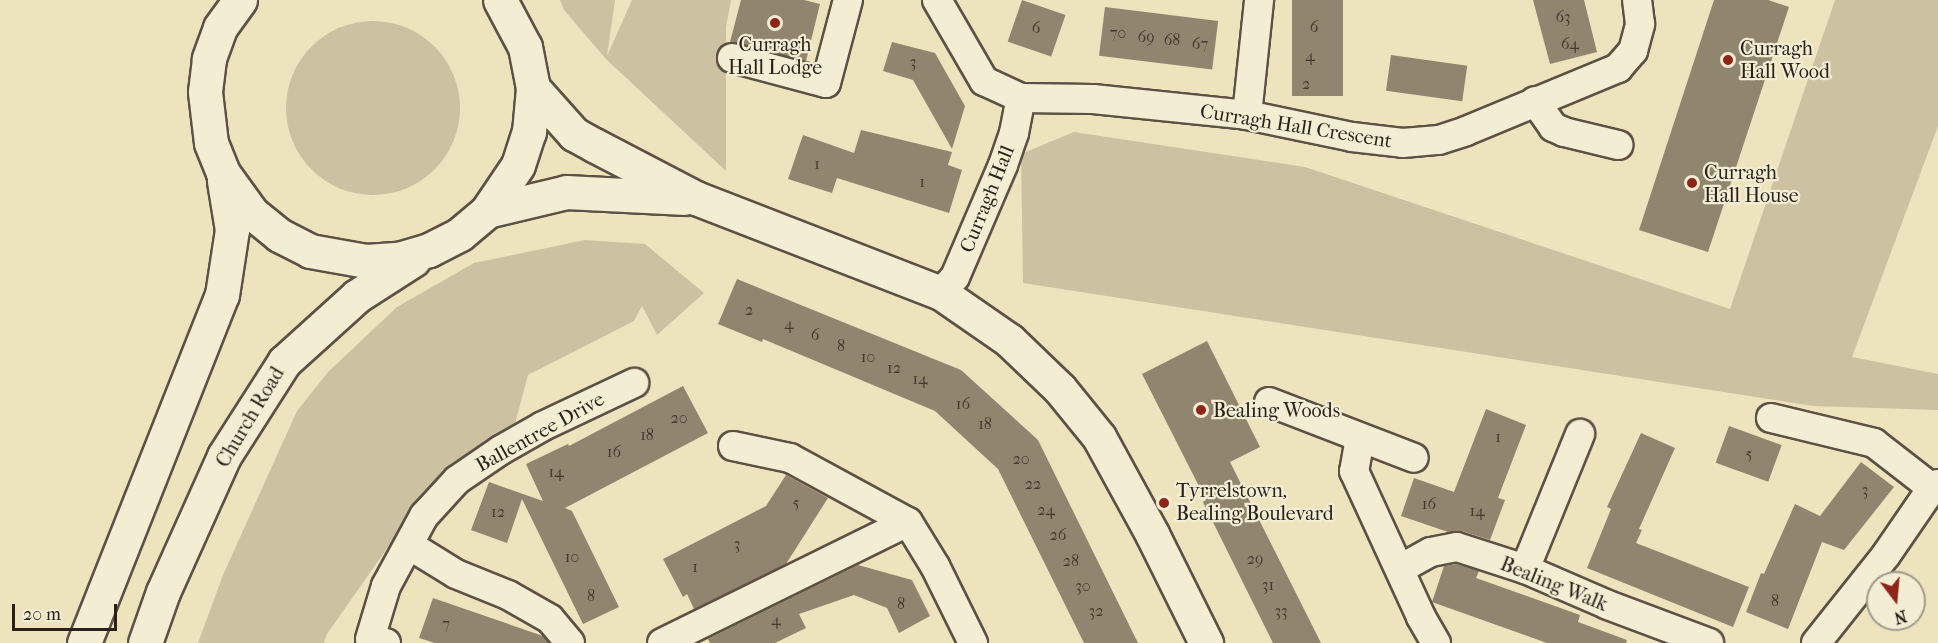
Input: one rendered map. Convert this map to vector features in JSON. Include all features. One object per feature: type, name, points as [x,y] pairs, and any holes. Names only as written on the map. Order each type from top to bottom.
[{"type":"main road","points":[[84,643],[222,295],[232,230],[223,173],[211,143],[205,92],[209,59],[220,28],[240,0]]},
{"type":"main road","points":[[223,173],[252,213],[279,235],[310,251],[366,261],[398,259],[429,250],[460,234],[487,211],[518,165],[530,132],[533,88],[525,47],[500,0]]},
{"type":"main road","points":[[533,88],[574,134],[696,198],[940,293],[1009,340],[1060,389],[1099,437],[1152,534],[1202,642]]},
{"type":"main road","points":[[487,211],[567,192],[696,198]]},
{"type":"main road","name":"Church Road","points":[[145,643],[163,592],[224,456],[284,362],[357,296],[429,250]]},
{"type":"street","points":[[732,58],[826,83],[848,0]]},
{"type":"street","name":"Curragh Hall Crescent","points":[[937,0],[984,81],[1021,98],[1093,99],[1247,115],[1352,137],[1403,143],[1439,140],[1457,134],[1618,68],[1633,51],[1640,24],[1637,0]]},
{"type":"street","points":[[1247,115],[1259,0]]},
{"type":"street","name":"Curragh Hall","points":[[940,293],[955,277],[1003,165],[1014,133],[1021,98]]},
{"type":"street","points":[[1535,101],[1553,126],[1564,132],[1618,145]]},
{"type":"street","name":"Ballentree Drive","points":[[386,643],[370,639],[386,586],[424,516],[457,480],[543,426],[634,383]]},
{"type":"street","points":[[1269,402],[1414,458]]},
{"type":"street","points":[[1771,418],[1875,443],[1935,486],[1886,555],[1816,643]]},
{"type":"street","points":[[1525,569],[1580,434]]},
{"type":"street","points":[[1360,438],[1354,471],[1421,617],[1436,643]]},
{"type":"street","points":[[733,446],[790,458],[908,522],[935,566],[973,643]]},
{"type":"street","points":[[662,643],[908,522]]},
{"type":"street","points":[[409,545],[456,573],[508,595],[550,620],[570,643]]},
{"type":"street","name":"Bealing Walk","points":[[1400,569],[1431,552],[1457,547],[1525,569],[1608,605],[1703,642]]},
{"type":"shaded area","points":[[560,0],[615,0],[607,56],[632,0],[731,0],[726,27],[726,171],[606,59],[564,10]]},
{"type":"shaded area","points":[[1835,0],[1938,0],[1938,126],[1852,357],[1938,374],[1938,410],[1813,406],[1023,283],[1021,154],[1074,132],[1305,167],[1730,309]]},
{"type":"shaded area","points":[[373,21],[406,28],[435,46],[453,75],[460,108],[453,141],[435,170],[406,188],[373,195],[340,188],[311,170],[293,141],[286,108],[293,75],[311,46],[340,28]]},
{"type":"shaded area","points":[[585,240],[645,244],[704,293],[657,335],[642,306],[634,321],[528,375],[513,431],[414,510],[327,634],[324,643],[198,643],[223,575],[297,411],[328,372],[397,307],[474,263]]},
{"type":"building","name":"Curragh Hall Lodge","points":[[741,0],[804,0],[820,4],[806,61],[730,42]]},
{"type":"building","points":[[1022,0],[1065,15],[1051,57],[1008,42]]},
{"type":"building","points":[[1292,0],[1343,0],[1343,96],[1292,96]]},
{"type":"building","points":[[1533,0],[1584,0],[1597,52],[1550,64]]},
{"type":"building","points":[[1714,0],[1768,0],[1789,7],[1708,252],[1639,230]]},
{"type":"building","points":[[1105,7],[1218,21],[1212,70],[1099,56]]},
{"type":"building","points":[[892,42],[935,53],[965,106],[952,149],[913,80],[883,71]]},
{"type":"building","points":[[1391,55],[1467,66],[1462,101],[1386,91]]},
{"type":"building","points":[[861,130],[952,152],[948,165],[962,170],[949,213],[837,178],[832,193],[788,179],[803,135],[854,153]]},
{"type":"building","points":[[737,279],[961,370],[1038,440],[1138,643],[1084,643],[998,469],[935,411],[763,339],[762,342],[718,324]]},
{"type":"building","points":[[1207,341],[1260,447],[1230,462],[1321,643],[1273,643],[1203,502],[1206,500],[1142,374]]},
{"type":"building","points":[[683,386],[708,433],[565,508],[572,511],[619,607],[583,624],[522,499],[507,543],[471,530],[489,482],[543,501],[526,464],[568,444],[569,446]]},
{"type":"building","points":[[1486,409],[1526,425],[1498,498],[1505,500],[1490,540],[1462,531],[1448,532],[1401,516],[1414,478],[1454,492]]},
{"type":"building","points":[[1729,426],[1782,445],[1768,482],[1716,463]]},
{"type":"building","points":[[1641,433],[1675,448],[1639,529],[1642,530],[1636,543],[1749,587],[1733,627],[1587,568],[1611,509],[1607,507]]},
{"type":"building","points":[[1861,462],[1894,487],[1844,550],[1822,542],[1788,629],[1746,612],[1761,573],[1764,574],[1795,504],[1820,516]]},
{"type":"building","points":[[786,475],[828,498],[786,564],[694,609],[687,594],[683,597],[663,559],[766,506]]},
{"type":"building","points":[[1456,564],[1479,571],[1476,578],[1580,615],[1578,622],[1627,640],[1626,643],[1547,643],[1432,602],[1444,566]]},
{"type":"building","points":[[858,565],[912,580],[930,616],[899,633],[887,608],[854,595],[799,614],[806,628],[775,643],[710,643],[708,639]]},
{"type":"building","points":[[433,598],[543,636],[549,643],[435,643],[419,638]]},
{"type":"place","name":"Curragh Hall Lodge","points":[[775,23]]},
{"type":"place","name":"Curragh Hall Wood","points":[[1728,60]]},
{"type":"place","name":"Curragh Hall House","points":[[1692,183]]},
{"type":"place","name":"Bealing Woods","points":[[1201,410]]},
{"type":"place","name":"Tyrrelstown, Bealing Boulevard","points":[[1164,503]]}]
